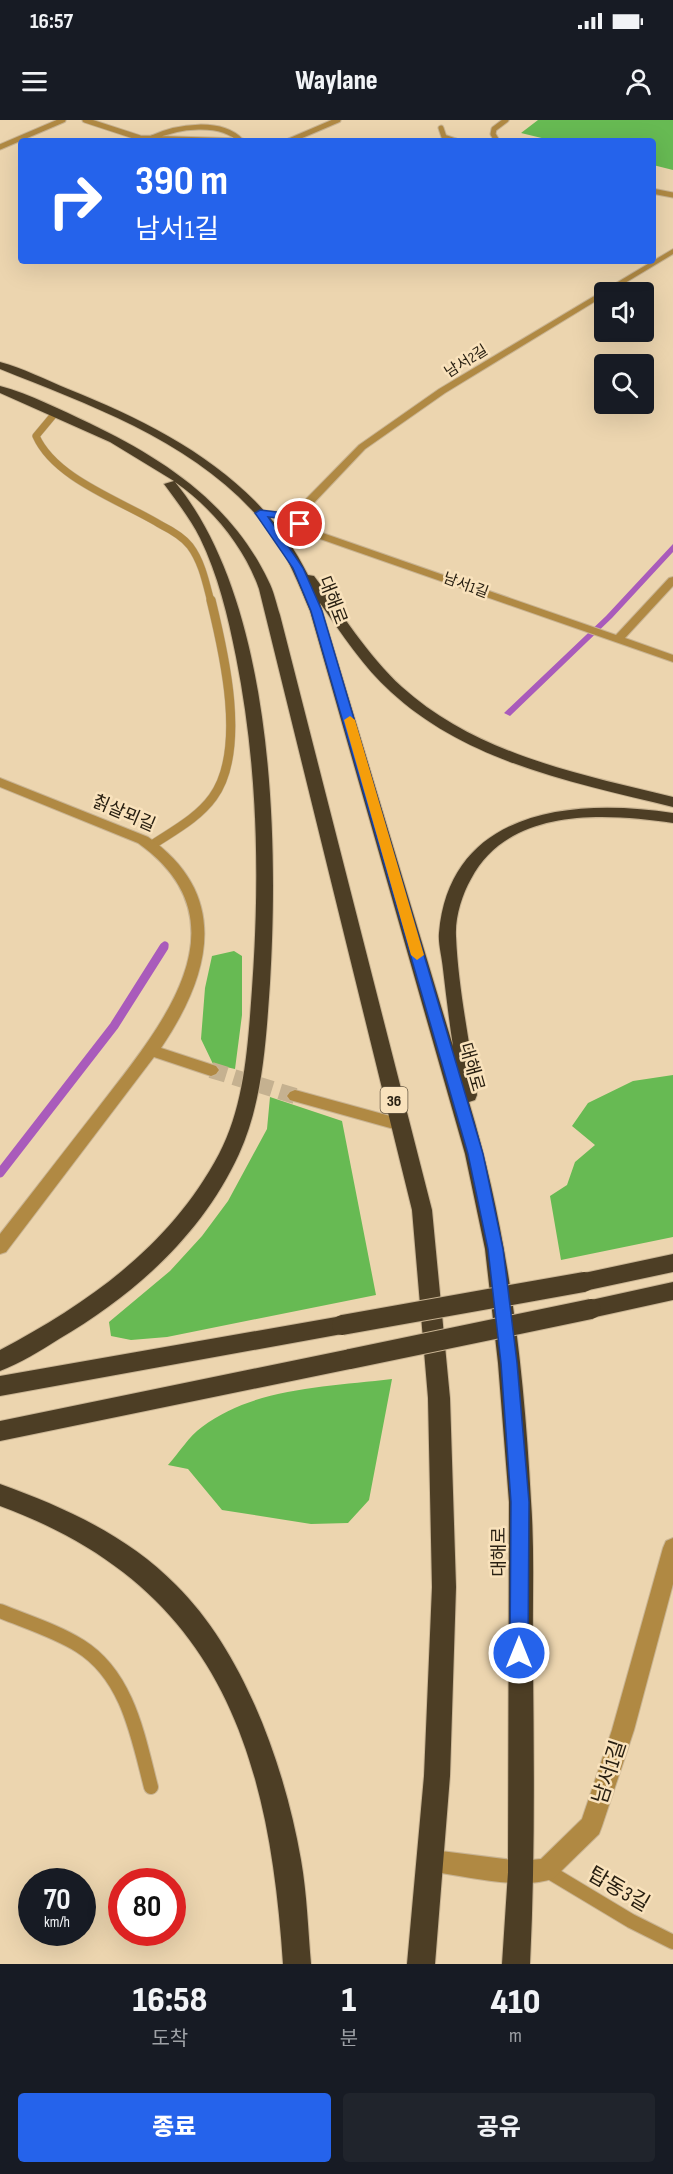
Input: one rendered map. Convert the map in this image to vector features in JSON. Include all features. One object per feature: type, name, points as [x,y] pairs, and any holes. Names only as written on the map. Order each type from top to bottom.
[{"type":"highway","name":"대해로","points":[[0,365],[97,405],[168,438],[212,466],[260,513],[289,553],[316,611],[334,665],[475,1154],[495,1249],[509,1363],[520,1502],[521,1872],[516,1964]]},
{"type":"highway","name":"36","points":[[0,389],[128,446],[179,480],[220,516],[243,545],[262,580],[422,1210],[435,1311],[441,1406],[444,1542],[442,1676],[433,1861],[421,1964]]},
{"type":"highway","points":[[0,1361],[70,1322],[147,1264],[176,1236],[201,1204],[230,1153],[249,1097],[264,942],[267,863],[264,793],[258,735],[243,655],[216,554],[195,515],[147,458]]},
{"type":"highway","points":[[289,553],[381,672],[398,690],[439,720],[488,747],[538,766],[673,802]]},
{"type":"highway","points":[[475,1154],[447,934],[448,909],[464,870],[475,855],[499,837],[546,819],[582,812],[611,811],[673,818]]},
{"type":"highway","points":[[0,1386],[584,1282],[673,1263]]},
{"type":"highway","points":[[0,1431],[673,1291]]},
{"type":"highway","points":[[0,1495],[66,1521],[99,1540],[143,1573],[186,1613],[217,1661],[246,1718],[269,1781],[285,1844],[297,1964]]},
{"type":"street","name":"남서2길","points":[[656,261],[673,251]]},
{"type":"street","name":"남서2길","points":[[290,516],[307,504],[362,447],[433,397],[652,264]]},
{"type":"street","points":[[260,513],[290,516]]},
{"type":"street","name":"남서1길","points":[[290,516],[310,532],[673,659]]},
{"type":"street","points":[[613,638],[673,580]]},
{"type":"street","name":"칡살뫼길","points":[[0,782],[162,851],[174,866],[188,892],[199,921],[198,951],[188,987],[150,1050],[0,1247]]},
{"type":"street","points":[[150,1050],[211,1070]]},
{"type":"street","points":[[295,1096],[401,1125]]},
{"type":"street","name":"남서1길","points":[[546,1870],[591,1826],[623,1730],[673,1548]]},
{"type":"street","points":[[433,1861],[521,1872],[546,1870]]},
{"type":"lane","points":[[21,138],[63,120]]},
{"type":"lane","points":[[85,120],[142,138]]},
{"type":"lane","points":[[296,138],[338,120]]},
{"type":"lane","points":[[495,138],[494,129],[506,120]]},
{"type":"lane","points":[[152,138],[162,132],[191,124],[228,128],[236,132],[239,138]]},
{"type":"lane","points":[[441,128],[444,137],[447,138]]},
{"type":"lane","points":[[0,147],[18,139]]},
{"type":"lane","points":[[656,192],[673,195]]},
{"type":"lane","points":[[56,412],[36,436],[37,445],[44,453],[63,469],[177,534],[196,554],[206,578],[229,704],[229,752],[223,779],[210,801],[152,845]]},
{"type":"lane","points":[[0,1611],[70,1640],[102,1663],[129,1705],[152,1787]]},
{"type":"lane","name":"탑동3길","points":[[546,1870],[631,1921],[673,1942]]},
{"type":"green space","points":[[538,120],[673,120],[673,170],[656,166],[656,138],[542,138],[521,133]]},
{"type":"green space","points":[[234,951],[242,956],[242,1015],[235,1069],[213,1064],[201,1039],[205,988],[212,956]]},
{"type":"green space","points":[[673,1075],[673,1237],[561,1260],[550,1196],[567,1185],[575,1162],[595,1145],[572,1126],[588,1103],[633,1081]]},
{"type":"green space","points":[[270,1097],[342,1121],[376,1295],[167,1337],[131,1340],[111,1336],[109,1322],[170,1271],[202,1236],[228,1201],[267,1129]]},
{"type":"green space","points":[[392,1379],[369,1500],[348,1523],[311,1524],[222,1510],[188,1469],[168,1465],[202,1427],[245,1404],[293,1391]]},
{"type":"shaded area","points":[[673,544],[673,552],[612,618],[510,716],[504,713],[606,616]]},
{"type":"waterway","points":[[0,1173],[114,1026],[164,947]]},
{"type":"tunnel","points":[[211,1070],[295,1096]]},
{"type":"slow traffic","points":[[350,720],[417,955]]},
{"type":"route","points":[[300,524],[290,516],[260,513],[275,531],[298,568],[316,611],[334,665],[475,1154],[495,1249],[509,1363],[520,1502],[519,1653]]}]
